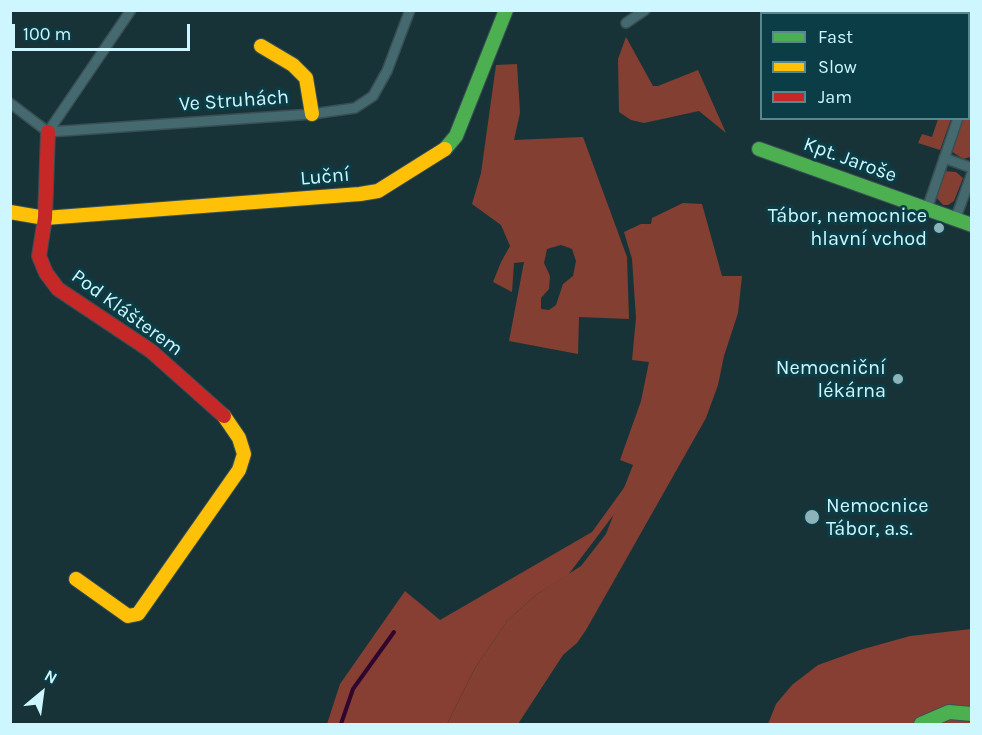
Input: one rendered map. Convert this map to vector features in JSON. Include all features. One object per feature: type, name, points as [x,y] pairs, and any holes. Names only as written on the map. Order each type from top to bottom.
[{"type":"street","points":[[10,103],[48,132],[131,10]]},
{"type":"street","name":"Ve Struhách","points":[[48,132],[312,114],[354,108],[373,96],[387,71],[410,10]]},
{"type":"street","name":"Luční","points":[[10,212],[45,218],[360,194],[378,190],[447,148],[456,136],[506,10]]},
{"type":"street","points":[[626,23],[645,10]]},
{"type":"street","points":[[261,46],[293,65],[306,78],[312,114]]},
{"type":"street","points":[[927,208],[957,120]]},
{"type":"street","name":"Pod Klášterem","points":[[48,132],[45,218],[39,256],[46,273],[58,289],[151,351],[195,389],[227,419],[239,438],[244,454],[239,470],[138,614],[128,616],[76,579]]},
{"type":"street","name":"Kpt. Jaroše","points":[[759,149],[972,225]]},
{"type":"street","points":[[944,158],[972,168]]},
{"type":"street","points":[[955,220],[972,173]]},
{"type":"street","points":[[921,724],[949,712],[972,714]]},
{"type":"shaded area","points":[[626,37],[653,86],[698,70],[726,133],[699,111],[644,123],[631,120],[619,112],[618,59]]},
{"type":"shaded area","points":[[517,64],[520,113],[514,140],[583,137],[627,257],[629,319],[579,317],[578,354],[509,341],[524,262],[514,263],[512,292],[493,282],[510,246],[501,225],[472,204],[481,173],[496,65]],"holes":[[[561,245],[572,249],[576,261],[573,276],[563,284],[556,305],[549,310],[541,309],[541,298],[549,289],[550,276],[544,263],[547,249]]]},
{"type":"shaded area","points":[[970,104],[972,154],[963,159],[951,151],[962,120],[970,120]]},
{"type":"shaded area","points":[[938,120],[951,120],[940,150],[918,143],[922,134],[932,137]]},
{"type":"shaded area","points":[[944,171],[956,172],[963,178],[954,201],[948,205],[943,205],[936,197]]},
{"type":"shaded area","points":[[683,203],[702,204],[722,276],[742,276],[738,313],[724,356],[718,385],[706,418],[586,630],[577,643],[563,655],[518,724],[447,724],[475,668],[507,621],[537,594],[581,566],[606,534],[633,465],[620,460],[641,401],[649,362],[632,360],[636,318],[632,259],[624,232],[641,224],[651,224],[652,218]]},
{"type":"shaded area","points":[[626,485],[615,513],[568,575],[537,594],[507,621],[475,668],[447,724],[327,724],[340,684],[405,591],[440,620],[592,532]]},
{"type":"shaded area","points":[[971,629],[971,724],[768,724],[776,704],[792,685],[818,665],[910,636]]},
{"type":"waterway","points":[[341,724],[353,689],[394,632]]},
{"type":"traffic: fast","points":[[445,149],[456,136],[506,10]]},
{"type":"traffic: fast","points":[[759,149],[972,225]]},
{"type":"traffic: fast","points":[[921,724],[949,712],[972,714]]},
{"type":"traffic: slow","points":[[261,46],[293,65],[306,78],[312,114]]},
{"type":"traffic: slow","points":[[10,212],[45,218],[360,194],[378,191],[445,149]]},
{"type":"traffic: slow","points":[[76,579],[128,616],[138,614],[239,470],[244,454],[239,438],[224,416]]},
{"type":"traffic: jam","points":[[48,132],[45,218],[39,256],[46,273],[58,289],[151,351],[224,416]]},
{"type":"place","name":"Tábor, nemocnice hlavní vchod","points":[[939,228]]},
{"type":"place","name":"Nemocniční lékárna","points":[[898,379]]},
{"type":"place","name":"Nemocnice Tábor, a.s.","points":[[812,517]]}]
